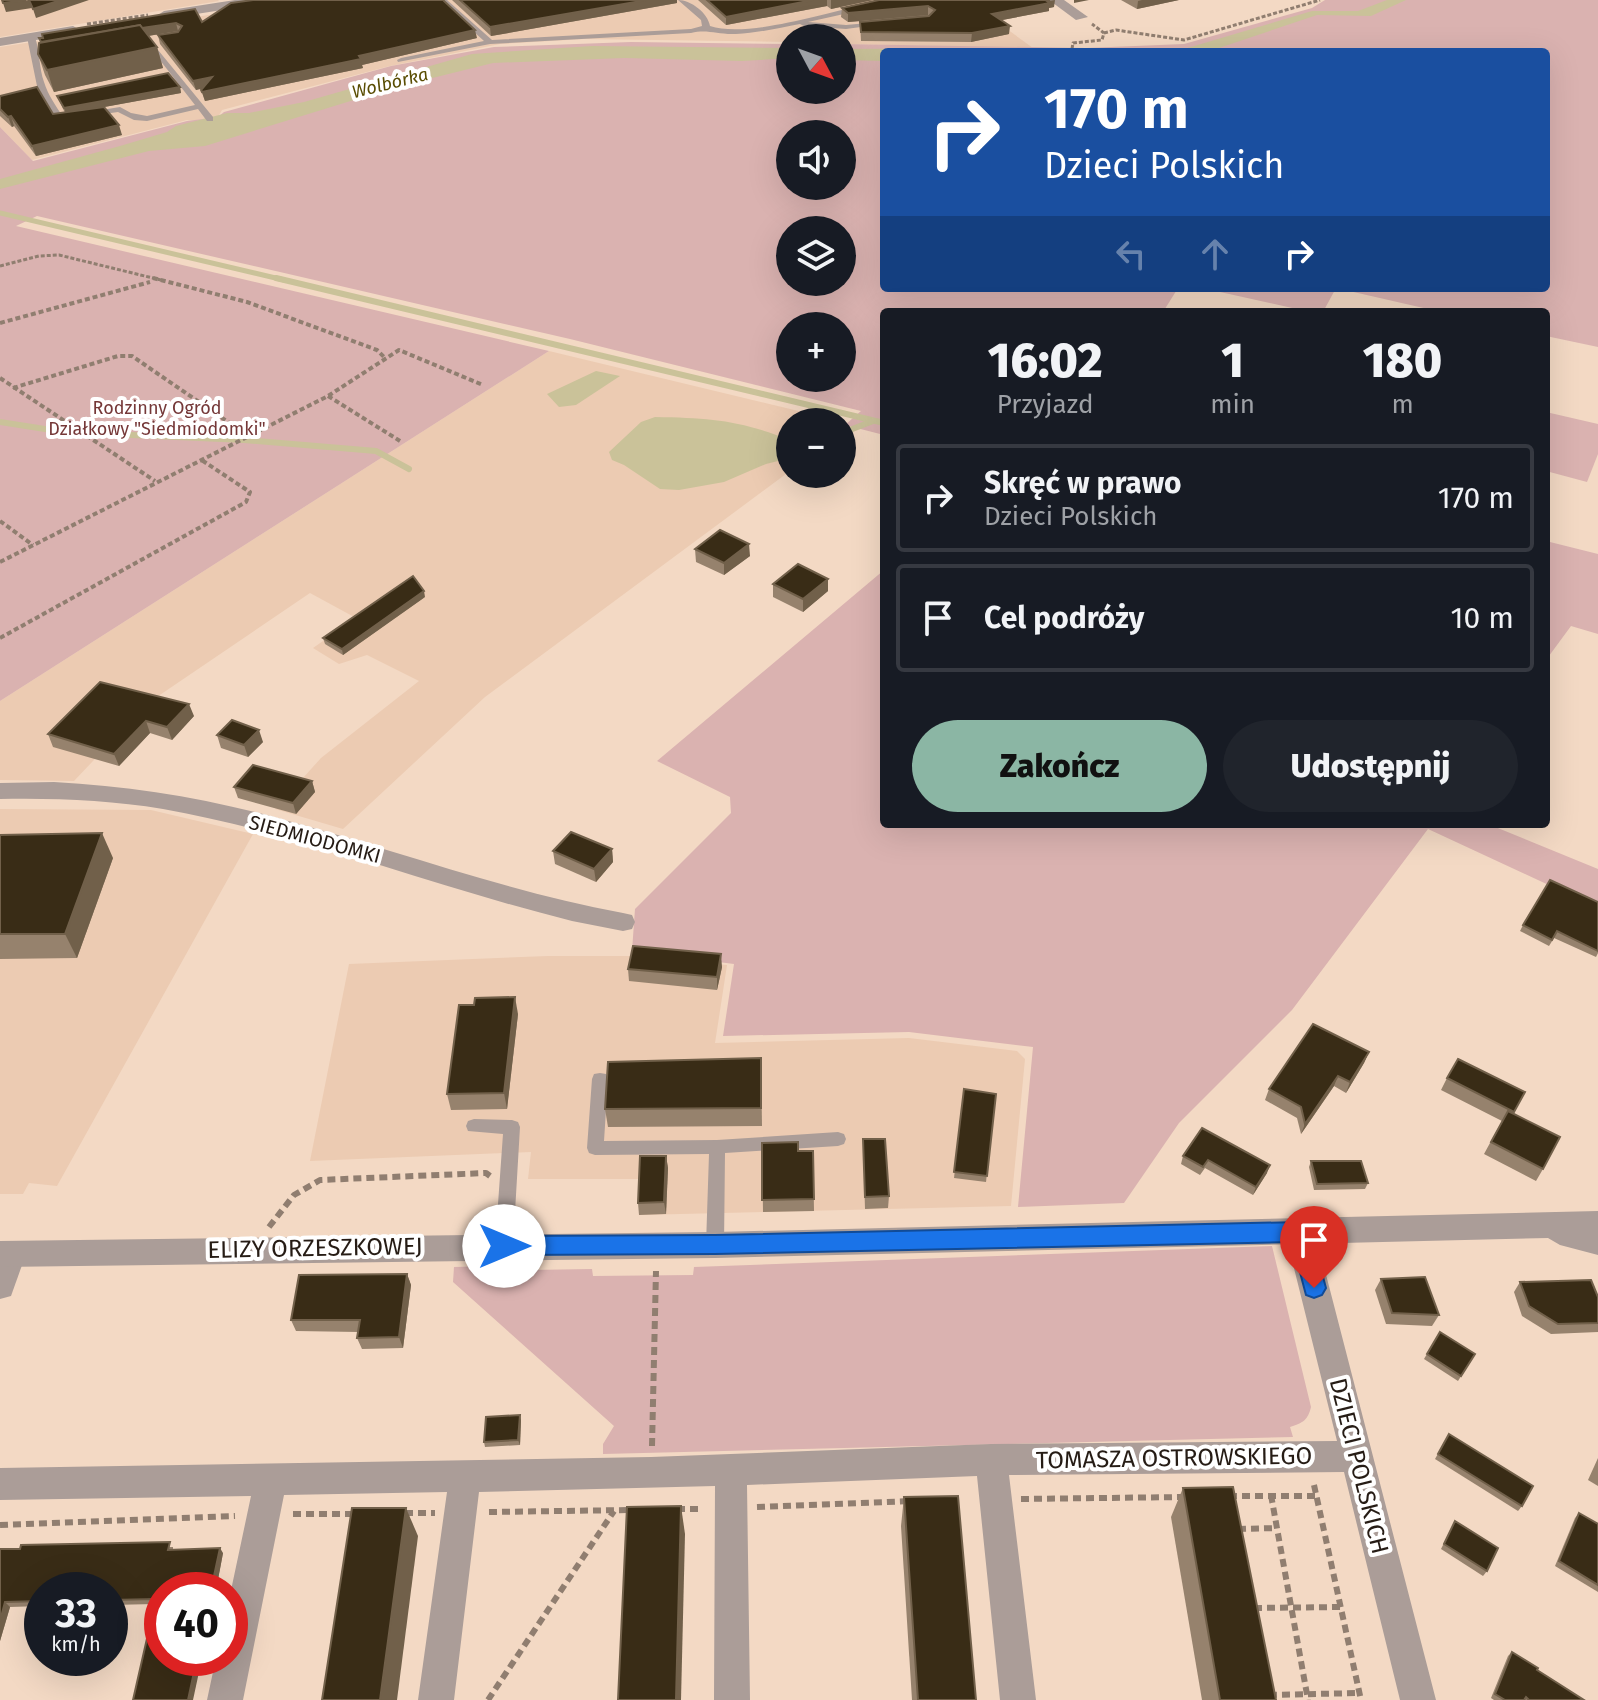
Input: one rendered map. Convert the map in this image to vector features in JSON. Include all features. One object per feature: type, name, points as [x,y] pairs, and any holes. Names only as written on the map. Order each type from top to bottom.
[{"type":"street","points":[[151,16],[260,0]]},
{"type":"street","points":[[1055,0],[1081,17]]},
{"type":"street","points":[[0,42],[83,27]]},
{"type":"street","name":"SIEDMIODOMKI","points":[[0,791],[82,792],[158,799],[329,840],[566,913],[623,922]]},
{"type":"street","name":"ELIZY ORZESZKOWEJ","points":[[6,1254],[261,1248],[715,1245],[1598,1224]]},
{"type":"street","name":"ELIZY ORZESZKOWEJ","points":[[1543,1227],[1598,1242]]},
{"type":"street","name":"DZIECI POLSKICH","points":[[1300,1232],[1418,1700]]},
{"type":"street","points":[[0,1286],[6,1254]]},
{"type":"street","name":"TOMASZA OSTROWSKIEGO","points":[[0,1484],[651,1473],[991,1460],[1356,1456]]},
{"type":"street","points":[[991,1460],[1018,1700]]},
{"type":"street","points":[[731,1471],[732,1700]]},
{"type":"street","points":[[436,1700],[465,1476]]},
{"type":"street","points":[[225,1700],[271,1479]]},
{"type":"lane","points":[[443,0],[490,42]]},
{"type":"lane","points":[[682,0],[705,19],[706,27]]},
{"type":"lane","points":[[401,60],[490,42],[691,31],[706,27],[734,34],[870,6]]},
{"type":"lane","points":[[796,21],[810,26],[887,24]]},
{"type":"lane","points":[[31,37],[39,59],[38,76],[61,120],[120,109],[132,118],[143,119],[198,107]]},
{"type":"lane","points":[[133,43],[163,38]]},
{"type":"lane","points":[[149,40],[210,119]]},
{"type":"lane","points":[[157,75],[172,72]]},
{"type":"lane","points":[[47,98],[63,95]]},
{"type":"lane","points":[[600,1079],[595,1148],[717,1147],[838,1139]]},
{"type":"lane","points":[[474,1126],[512,1127],[504,1246]]},
{"type":"lane","points":[[715,1245],[717,1147]]},
{"type":"path","points":[[1081,17],[1104,33],[1116,30],[1184,40],[1320,0]]},
{"type":"path","points":[[83,27],[151,16]]},
{"type":"path","points":[[1072,48],[1073,43],[1102,40],[1104,33]]},
{"type":"path","points":[[0,266],[39,256],[59,255],[153,281],[247,302],[377,350],[384,357]]},
{"type":"path","points":[[0,323],[153,281]]},
{"type":"path","points":[[0,562],[328,396],[399,350],[483,385]]},
{"type":"path","points":[[13,388],[118,356],[132,356],[248,436]]},
{"type":"path","points":[[0,378],[155,481]]},
{"type":"path","points":[[328,396],[400,441]]},
{"type":"path","points":[[0,638],[246,502],[250,492],[200,459]]},
{"type":"path","points":[[0,521],[33,545]]},
{"type":"path","points":[[261,1248],[264,1235],[294,1195],[320,1180],[486,1173],[509,1192]]},
{"type":"path","points":[[651,1473],[656,1271]]},
{"type":"path","points":[[1271,1495],[1308,1697]]},
{"type":"path","points":[[995,1499],[1194,1496]]},
{"type":"path","points":[[1225,1496],[1317,1496]]},
{"type":"path","points":[[664,1510],[916,1501]]},
{"type":"path","points":[[488,1700],[614,1510]]},
{"type":"path","points":[[400,1513],[638,1510]]},
{"type":"path","points":[[0,1525],[370,1514]]},
{"type":"path","points":[[1223,1529],[1277,1528]]},
{"type":"path","points":[[1238,1608],[1341,1607]]},
{"type":"path","points":[[1254,1695],[1308,1697],[1360,1693]]},
{"type":"shaded area","points":[[0,0],[218,0],[219,1],[0,37]]},
{"type":"shaded area","points":[[307,0],[967,0],[1033,48],[856,44],[856,24],[776,24],[776,42],[584,39],[500,44],[390,66],[222,110],[218,117],[187,120],[32,160],[0,127],[0,47]]},
{"type":"shaded area","points":[[549,351],[786,408],[776,408],[776,481],[485,697],[343,829],[275,809],[321,758],[419,681],[367,655],[339,664],[313,648],[356,618],[310,593],[148,703],[74,781],[0,780],[0,701]]},
{"type":"shaded area","points":[[0,809],[151,810],[253,834],[57,1186],[29,1183],[23,1194],[0,1194]]},
{"type":"shaded area","points":[[548,956],[634,956],[727,965],[715,1043],[909,1038],[1017,1051],[1025,1059],[1011,1206],[639,1215],[641,1179],[528,1179],[531,1152],[310,1161],[349,964]]},
{"type":"green space","points":[[1325,0],[1598,0],[1598,347],[1550,337],[1550,308],[1424,308],[1354,292],[1550,292],[1550,48],[1086,48],[1184,44],[1312,8]]},
{"type":"green space","name":"Rodzinny Ogród Działkowy \"Siedmiodomki\"","points":[[631,42],[776,44],[776,104],[856,104],[856,44],[1086,48],[880,48],[880,292],[1176,292],[1166,308],[880,308],[880,434],[856,428],[856,415],[861,411],[856,408],[784,392],[856,392],[856,312],[776,312],[776,390],[570,339],[37,216],[16,226],[549,351],[0,701],[0,127],[33,161],[187,121],[218,117],[224,112],[391,66],[494,47]]},
{"type":"green space","points":[[1220,292],[1334,292],[1325,308],[1292,308]]},
{"type":"green space","points":[[1550,413],[1598,424],[1598,454],[1587,482],[1550,472]]},
{"type":"green space","points":[[1550,542],[1598,554],[1598,634],[1571,626],[1550,655]]},
{"type":"green space","points":[[880,573],[880,828],[1498,828],[1598,869],[1598,908],[1428,829],[1292,1010],[1179,1123],[1124,1203],[1018,1207],[1033,1047],[909,1032],[723,1036],[734,964],[632,951],[635,909],[731,813],[730,797],[657,761]]},
{"type":"green space","points":[[1272,1246],[1311,1407],[1304,1420],[1290,1427],[1293,1437],[603,1454],[603,1444],[614,1426],[453,1282],[454,1267],[526,1265],[530,1270],[592,1269],[593,1276],[693,1275],[694,1267]]},
{"type":"water","points":[[1387,0],[1406,0],[1371,16],[1317,15],[1219,48],[1187,48],[1312,11],[1358,11]]},
{"type":"water","name":"Wolbórka","points":[[592,46],[776,48],[776,59],[742,61],[624,58],[493,63],[396,87],[205,146],[149,151],[0,189],[0,179],[167,132],[176,126],[227,113],[249,113],[304,102],[472,54]]},
{"type":"water","points":[[856,49],[880,49],[880,61],[856,60]]},
{"type":"water","points":[[596,371],[620,376],[576,405],[559,407],[547,394]]},
{"type":"water","points":[[655,417],[709,419],[755,428],[776,435],[776,462],[724,482],[679,490],[660,489],[612,460],[609,452],[641,422]]},
{"type":"building","points":[[29,0],[61,0],[33,9]]},
{"type":"building","points":[[253,0],[443,0],[475,30],[359,56],[361,59],[202,92],[212,77],[193,81],[158,35],[178,32],[182,26],[176,23],[142,28],[140,25],[41,42],[39,38],[43,38],[42,34],[195,9],[202,22],[231,3]]},
{"type":"building","points":[[460,0],[647,0],[490,27]]},
{"type":"building","points":[[707,0],[813,0],[726,17]]},
{"type":"building","points":[[879,0],[1050,0],[1047,1],[1050,3],[992,14],[1010,26],[972,33],[861,32],[860,22],[929,16],[935,10],[928,6],[848,13],[842,8]]},
{"type":"building","points":[[140,25],[157,47],[47,70],[38,54],[39,43]]},
{"type":"building","points":[[168,73],[180,87],[64,108],[57,96]]},
{"type":"building","points":[[37,87],[53,114],[104,107],[119,125],[32,146],[11,116],[8,117],[0,109],[0,96]]},
{"type":"building","points":[[720,530],[749,544],[724,563],[695,549]]},
{"type":"building","points":[[798,564],[828,579],[803,599],[773,584]]},
{"type":"building","points":[[413,576],[424,591],[342,649],[323,638]]},
{"type":"building","points":[[100,682],[189,704],[167,727],[146,721],[114,754],[48,734]]},
{"type":"building","points":[[232,720],[259,730],[244,745],[217,735]]},
{"type":"building","points":[[253,765],[312,781],[293,803],[234,787]]},
{"type":"building","points":[[571,832],[612,849],[594,869],[553,851]]},
{"type":"building","points":[[102,833],[65,934],[0,934],[0,835]]},
{"type":"building","points":[[1550,880],[1598,902],[1598,951],[1557,931],[1552,940],[1523,925]]},
{"type":"building","points":[[633,946],[721,954],[717,977],[628,969]]},
{"type":"building","points":[[515,997],[504,1093],[447,1094],[459,1005],[474,1005],[475,998]]},
{"type":"building","points":[[1313,1024],[1369,1052],[1350,1082],[1338,1076],[1305,1124],[1301,1107],[1269,1089]]},
{"type":"building","points":[[761,1058],[761,1108],[605,1109],[608,1062]]},
{"type":"building","points":[[1458,1059],[1525,1092],[1514,1112],[1447,1078]]},
{"type":"building","points":[[964,1089],[996,1094],[987,1176],[954,1172]]},
{"type":"building","points":[[1508,1111],[1560,1137],[1543,1169],[1491,1142]]},
{"type":"building","points":[[1202,1128],[1270,1165],[1256,1187],[1208,1160],[1203,1167],[1183,1156]]},
{"type":"building","points":[[863,1139],[885,1139],[889,1196],[865,1197]]},
{"type":"building","points":[[798,1142],[798,1151],[813,1151],[814,1199],[762,1200],[762,1143]]},
{"type":"building","points":[[640,1156],[666,1156],[664,1202],[638,1203]]},
{"type":"building","points":[[1311,1161],[1361,1161],[1368,1183],[1317,1184]]},
{"type":"building","points":[[407,1274],[399,1337],[357,1338],[360,1320],[291,1320],[299,1275]]},
{"type":"building","points":[[1425,1277],[1439,1315],[1392,1313],[1381,1279]]},
{"type":"building","points":[[1591,1280],[1598,1297],[1598,1323],[1558,1324],[1529,1306],[1520,1282]]},
{"type":"building","points":[[1440,1332],[1475,1354],[1461,1376],[1427,1354]]},
{"type":"building","points":[[520,1415],[518,1440],[484,1442],[486,1417]]},
{"type":"building","points":[[1449,1434],[1533,1486],[1522,1506],[1438,1454]]},
{"type":"building","points":[[1233,1487],[1276,1700],[1220,1700],[1183,1488]]},
{"type":"building","points":[[958,1496],[976,1700],[918,1700],[904,1497]]},
{"type":"building","points":[[681,1506],[676,1700],[618,1700],[627,1507]]},
{"type":"building","points":[[352,1508],[406,1508],[380,1700],[322,1700]]},
{"type":"building","points":[[1579,1513],[1598,1524],[1598,1585],[1559,1561]]},
{"type":"building","points":[[1455,1521],[1498,1548],[1487,1571],[1444,1544]]},
{"type":"building","points":[[170,1542],[168,1550],[220,1548],[215,1572],[144,1572],[144,1599],[128,1600],[128,1572],[24,1572],[24,1601],[5,1602],[0,1621],[0,1549],[20,1549],[21,1545]]},
{"type":"building","points":[[144,1652],[144,1676],[193,1676],[188,1700],[133,1700]]},
{"type":"building","points":[[1512,1652],[1584,1700],[1529,1700],[1526,1697],[1524,1700],[1505,1700],[1495,1694]]},
{"type":"waterway","points":[[0,213],[284,280]]},
{"type":"waterway","points":[[276,278],[880,422]]},
{"type":"waterway","points":[[856,428],[873,421]]},
{"type":"waterway","points":[[0,422],[64,432],[244,440],[376,451],[409,469]]},
{"type":"route","points":[[504,1246],[715,1245],[1300,1232],[1314,1288]]}]
